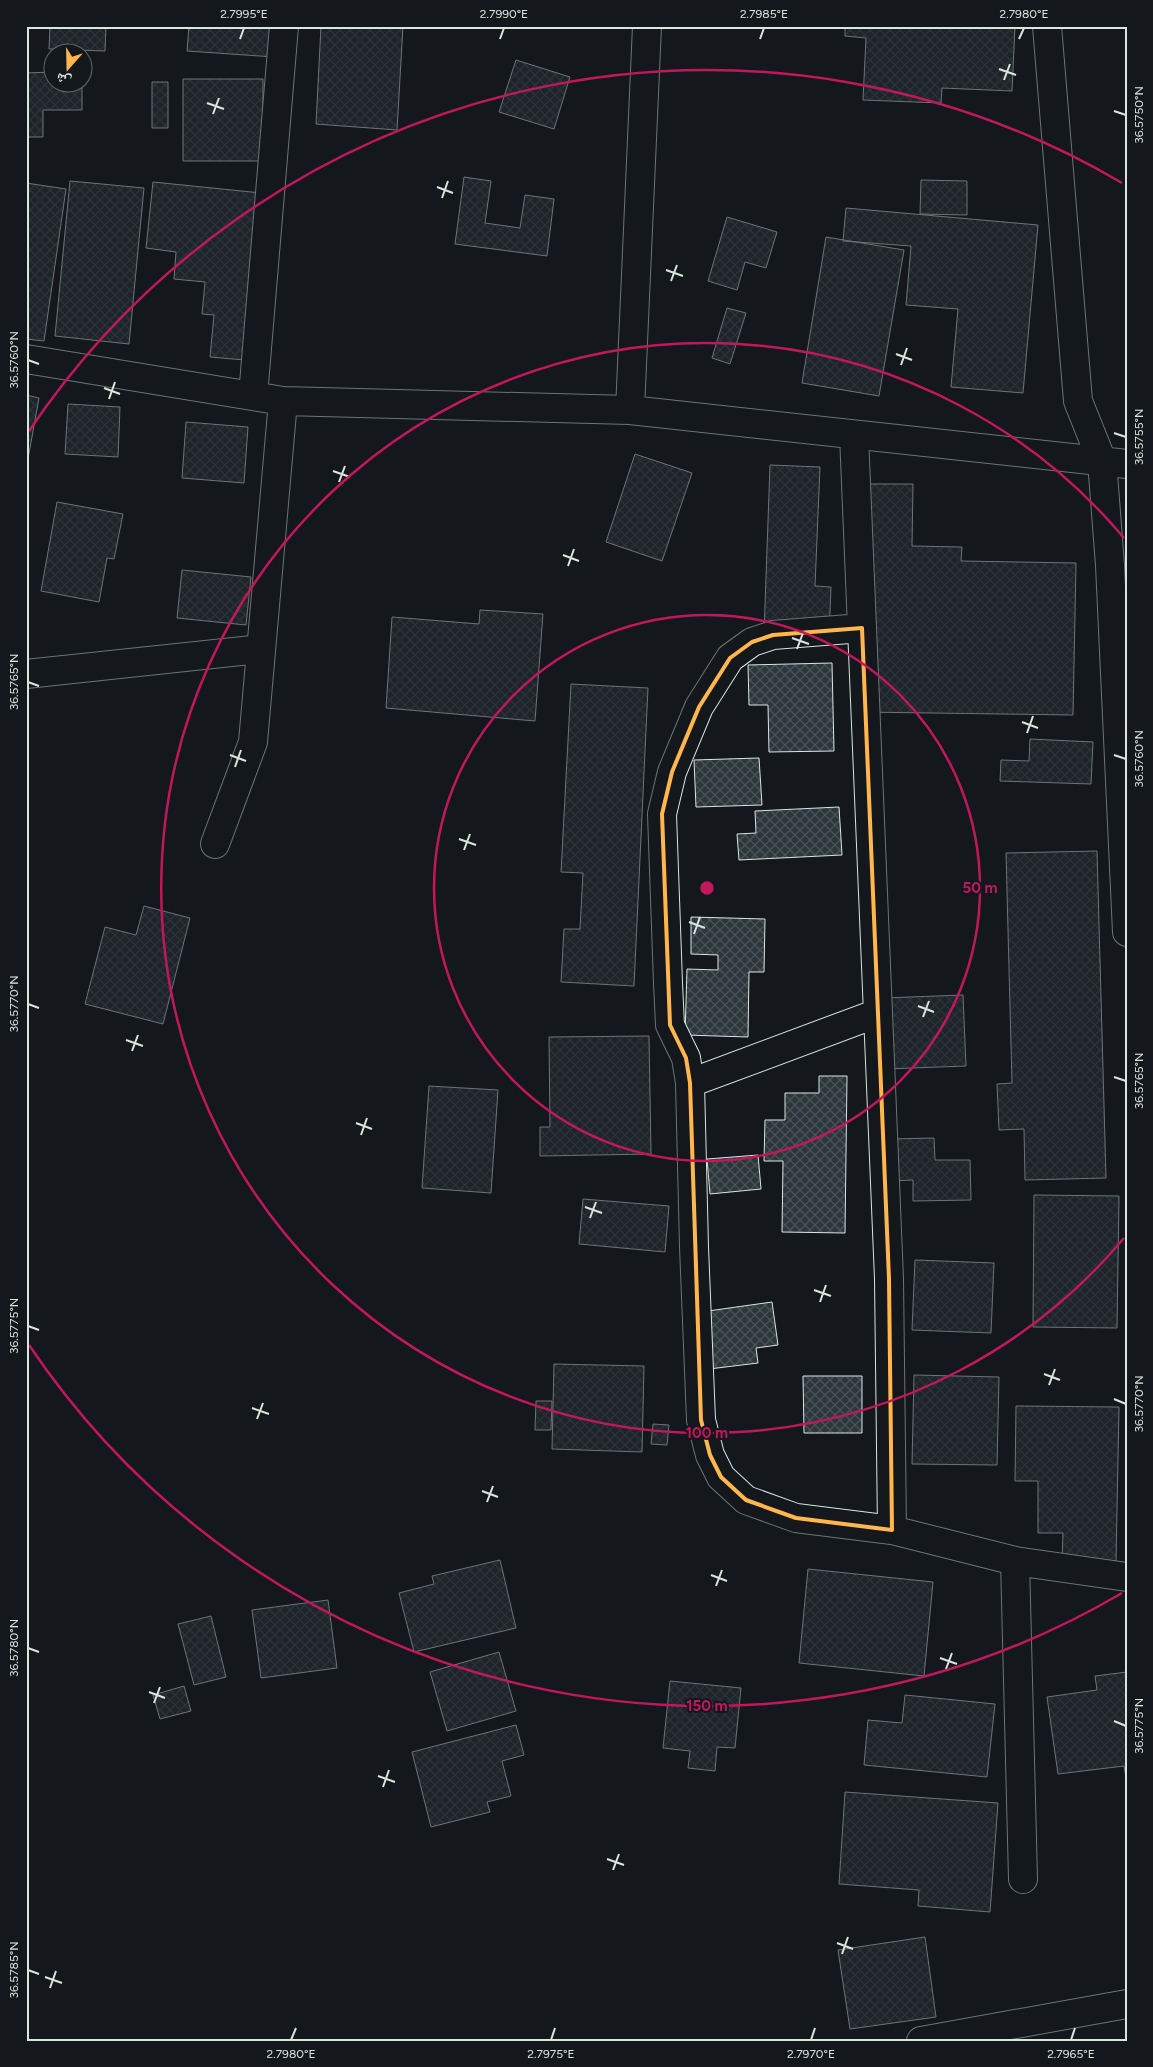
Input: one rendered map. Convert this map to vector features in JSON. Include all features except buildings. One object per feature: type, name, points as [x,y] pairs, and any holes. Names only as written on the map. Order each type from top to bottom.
[{"type":"street","points":[[253,396],[284,26]]},
{"type":"street","points":[[630,410],[647,26]]},
{"type":"street","points":[[1047,26],[1078,400],[1114,463],[1110,565],[1127,932]]},
{"type":"street","points":[[26,359],[283,401],[630,410],[1114,463]]},
{"type":"street","points":[[215,844],[253,742],[283,401]]},
{"type":"street","points":[[854,434],[889,1279],[892,1530]]},
{"type":"street","points":[[862,628],[773,635],[752,642],[730,658],[699,707],[672,772],[662,814],[670,1025],[686,1058],[690,1084],[701,1420],[710,1455],[721,1476],[746,1500],[796,1518],[892,1530],[1015,1561],[1127,1577]]},
{"type":"street","points":[[26,674],[261,649]]},
{"type":"street","points":[[690,1084],[878,1013]]},
{"type":"street","points":[[1015,1561],[1023,1879]]},
{"type":"street","points":[[921,2041],[1127,2004]]},
{"type":"highlighted area","points":[[862,628],[889,1279],[892,1530],[796,1518],[746,1500],[721,1477],[710,1455],[701,1420],[690,1083],[686,1058],[670,1025],[662,814],[672,772],[699,707],[730,658],[752,642],[773,635]]}]
